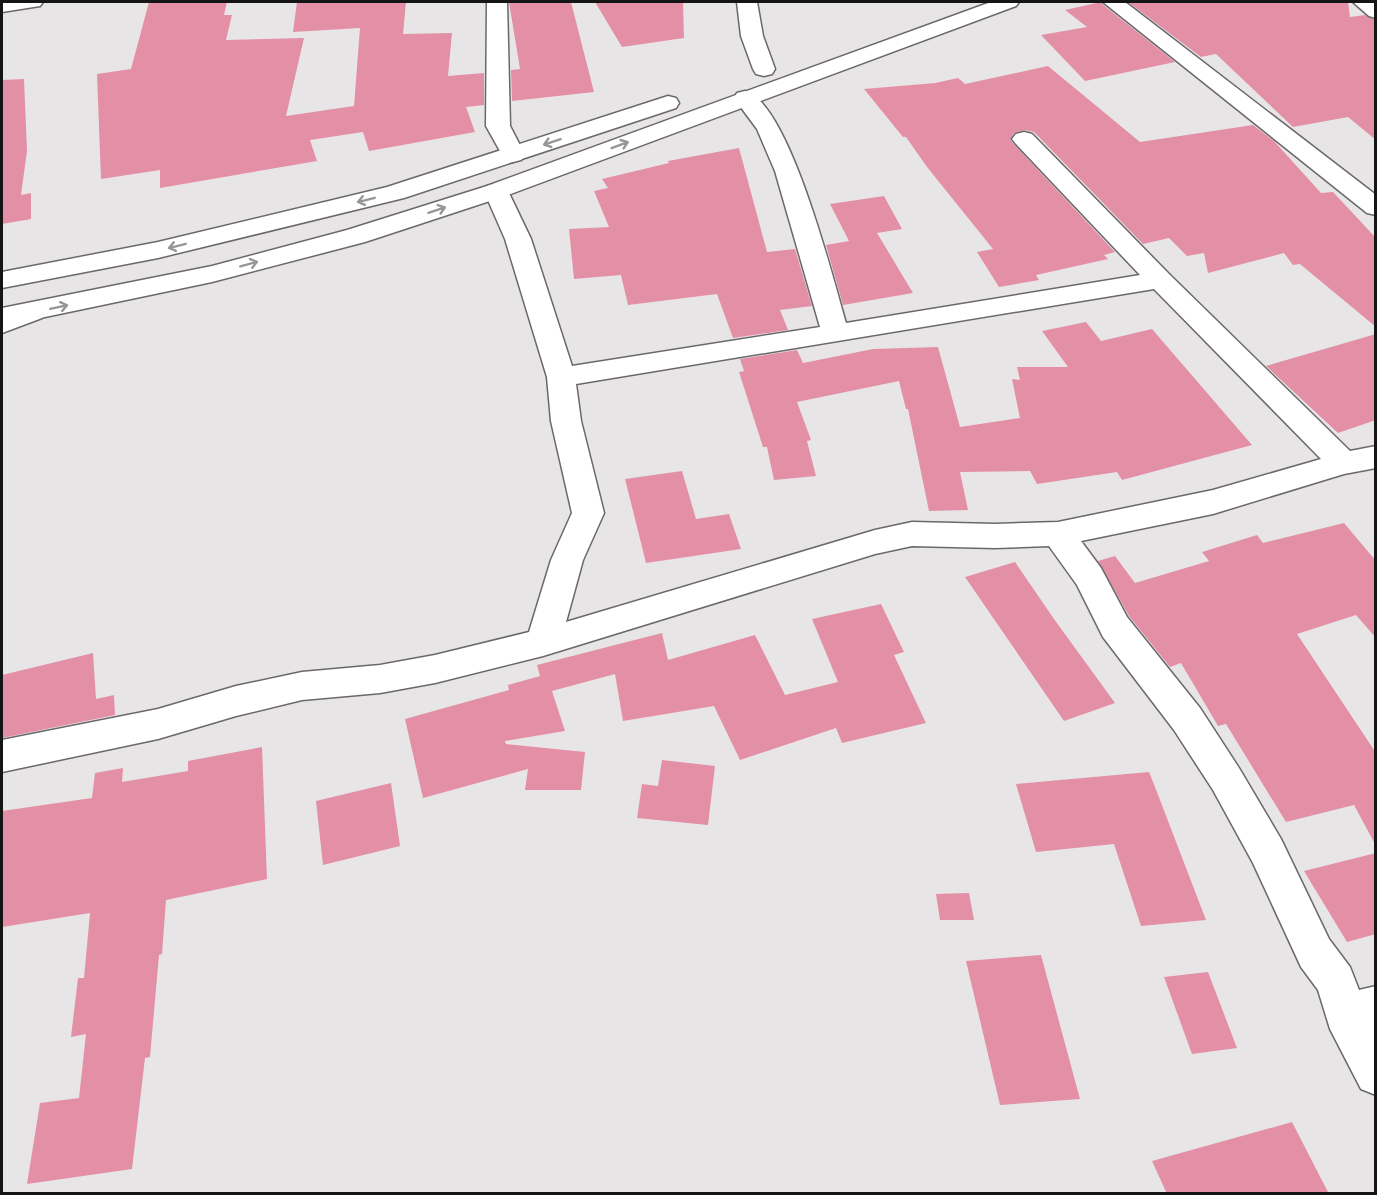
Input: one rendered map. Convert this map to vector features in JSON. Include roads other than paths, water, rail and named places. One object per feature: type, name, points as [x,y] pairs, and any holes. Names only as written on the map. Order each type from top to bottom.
[{"type":"street","points":[[2,6],[33,2]]},
{"type":"street","points":[[497,2],[498,126],[513,155]]},
{"type":"street","points":[[747,2],[752,36],[764,69]]},
{"type":"street","points":[[2,317],[212,274],[345,239],[496,191],[1008,2]]},
{"type":"street","points":[[1113,2],[1376,208]]},
{"type":"street","points":[[1363,2],[1376,12]]},
{"type":"street","points":[[721,84],[831,44]]},
{"type":"street","points":[[2,280],[158,250],[394,193],[688,96]]},
{"type":"street","points":[[745,98],[768,128],[787,171],[836,334]]},
{"type":"street","points":[[1024,139],[1344,463]]},
{"type":"street","points":[[496,191],[518,239],[561,377],[566,421],[588,513],[567,560],[543,642]]},
{"type":"street","points":[[561,377],[836,334],[1160,279]]},
{"type":"street","points":[[2,324],[32,312]]},
{"type":"street","points":[[2,756],[158,724],[236,701],[302,686],[380,679],[435,669],[543,642],[875,542],[912,534],[995,536],[1058,534],[1213,502],[1344,463],[1376,457]]},
{"type":"street","points":[[1058,534],[1089,577],[1115,627],[1187,718],[1226,779],[1267,851],[1315,953],[1360,1010],[1376,1074]]}]
